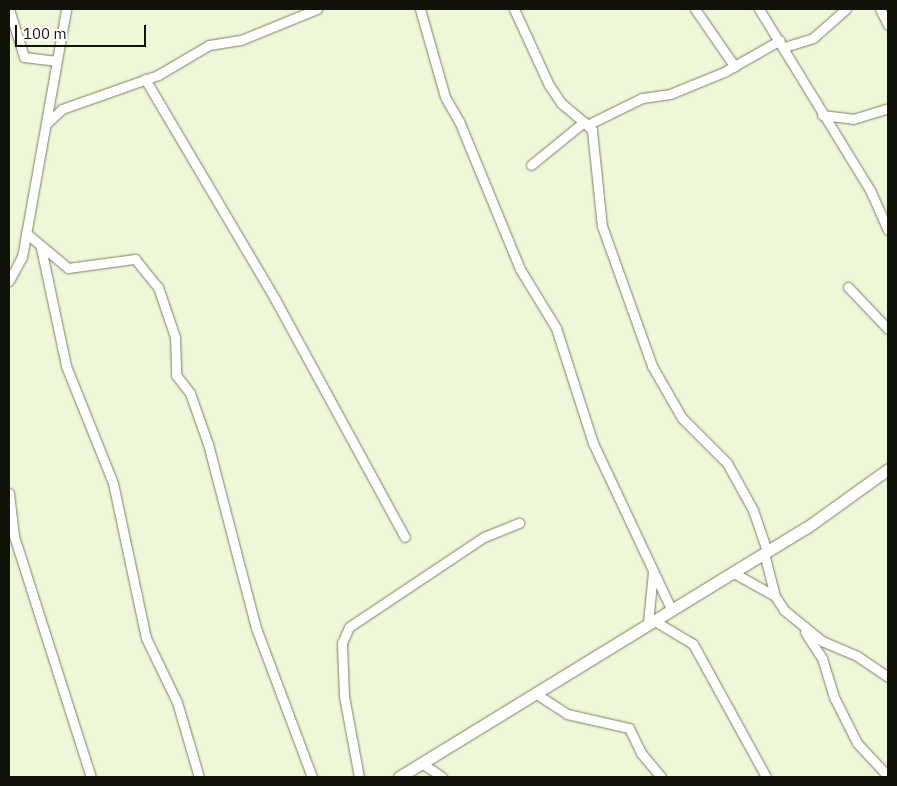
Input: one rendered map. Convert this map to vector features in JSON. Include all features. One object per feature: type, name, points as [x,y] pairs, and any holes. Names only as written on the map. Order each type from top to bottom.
[{"type":"main road","points":[[399,777],[766,552],[888,470]]},
{"type":"street","points":[[9,9],[24,57],[55,60]]},
{"type":"street","points":[[9,281],[22,257],[46,124],[55,60],[66,9]]},
{"type":"street","points":[[46,124],[62,109],[145,79],[209,45],[241,40],[317,9]]},
{"type":"street","points":[[420,9],[445,97],[459,122],[520,269],[556,328],[592,443],[671,609]]},
{"type":"street","points":[[514,9],[549,85],[561,104],[586,124],[594,138],[602,226],[652,366],[682,418],[727,463],[753,510],[766,552],[775,596]]},
{"type":"street","points":[[695,9],[735,67]]},
{"type":"street","points":[[759,9],[782,44],[822,115],[870,190],[888,230]]},
{"type":"street","points":[[531,165],[586,124],[642,98],[670,94],[735,67],[782,44],[813,38],[846,9]]},
{"type":"street","points":[[880,9],[888,25]]},
{"type":"street","points":[[145,79],[275,299],[405,537]]},
{"type":"street","points":[[822,115],[853,119],[888,108]]},
{"type":"street","points":[[26,233],[68,268],[136,259],[158,287],[175,336],[176,375],[190,393],[208,444],[256,628],[312,777]]},
{"type":"street","points":[[41,247],[66,366],[113,483],[146,638],[177,702],[198,777]]},
{"type":"street","points":[[848,287],[888,329]]},
{"type":"street","points":[[9,493],[14,536],[91,777]]},
{"type":"street","points":[[359,777],[344,696],[342,643],[349,627],[484,537],[519,523]]},
{"type":"street","points":[[653,572],[651,621],[682,634],[697,648],[766,777]]},
{"type":"street","points":[[732,572],[775,596],[818,649],[857,743],[888,776]]},
{"type":"street","points":[[797,622],[888,677]]},
{"type":"street","points":[[535,693],[567,714],[629,728],[641,753],[662,777]]},
{"type":"street","points":[[423,764],[442,777]]}]
